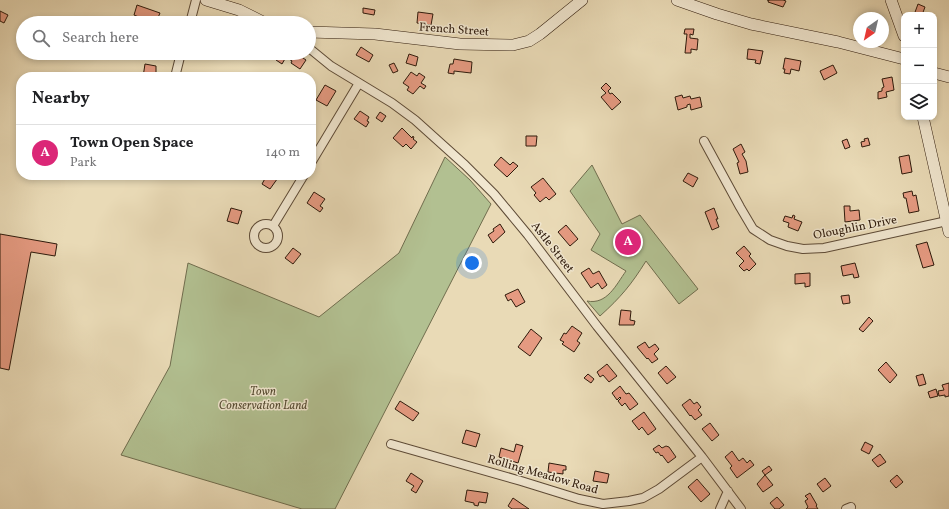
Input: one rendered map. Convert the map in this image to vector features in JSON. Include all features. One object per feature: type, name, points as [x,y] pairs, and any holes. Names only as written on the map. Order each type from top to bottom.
[{"type":"street","points":[[192,16],[196,0]]},
{"type":"street","points":[[206,0],[228,3],[252,16]]},
{"type":"street","name":"French Street","points":[[316,32],[375,34],[460,44],[513,45],[529,41],[540,34],[582,0]]},
{"type":"street","points":[[677,0],[751,24],[838,42],[901,58]]},
{"type":"street","points":[[891,0],[901,28]]},
{"type":"street","name":"Astle Street","points":[[316,54],[331,66],[392,103],[415,120],[465,164],[494,194],[528,235],[597,326],[702,457],[739,506]]},
{"type":"street","points":[[176,72],[179,60]]},
{"type":"street","points":[[937,73],[949,76]]},
{"type":"street","points":[[316,155],[359,83]]},
{"type":"street","points":[[924,120],[949,232]]},
{"type":"street","name":"Oloughlin Drive","points":[[704,141],[753,229],[770,240],[787,246],[824,248],[947,221]]},
{"type":"street","points":[[273,226],[301,180]]},
{"type":"street","name":"Rolling Meadow Road","points":[[391,444],[579,499],[603,504],[629,502],[643,498],[659,489],[702,457]]},
{"type":"street","points":[[720,509],[728,491]]},
{"type":"green space","name":"Town Conservation Land","points":[[445,157],[470,180],[491,204],[335,509],[302,509],[121,455],[170,366],[188,263],[319,317],[399,253]]},
{"type":"green space","points":[[592,165],[622,224],[640,215],[698,289],[679,304],[646,261],[625,290],[600,316],[587,301],[600,300],[605,297],[615,288],[626,271],[591,250],[600,234],[570,191]]},
{"type":"building","points":[[769,0],[786,1],[783,7],[768,2]]},
{"type":"building","points":[[918,4],[925,7],[923,12],[915,12]]},
{"type":"building","points":[[137,5],[160,13],[159,16],[134,15]]},
{"type":"building","points":[[363,8],[375,10],[374,15],[363,13]]},
{"type":"building","points":[[0,11],[8,15],[4,23],[0,21]]},
{"type":"building","points":[[418,12],[433,14],[431,25],[417,23]]},
{"type":"building","points":[[685,29],[694,29],[693,35],[690,34],[690,38],[698,39],[697,50],[691,49],[691,53],[685,53],[687,34],[684,34]]},
{"type":"building","points":[[361,47],[373,55],[369,62],[356,55]]},
{"type":"building","points":[[748,49],[763,51],[760,64],[755,63],[756,60],[747,59]]},
{"type":"building","points":[[409,54],[418,57],[416,66],[406,63]]},
{"type":"building","points":[[785,58],[801,61],[799,71],[791,69],[790,74],[784,73],[785,69],[783,69]]},
{"type":"building","points":[[454,59],[472,62],[471,73],[454,71],[454,74],[448,73],[450,64],[453,64]]},
{"type":"building","points":[[276,60],[284,60],[282,64]]},
{"type":"building","points":[[290,60],[306,60],[300,69],[291,63],[292,61]]},
{"type":"building","points":[[394,63],[398,71],[393,73],[389,65]]},
{"type":"building","points":[[145,64],[156,66],[156,72],[144,72]]},
{"type":"building","points":[[833,65],[837,73],[824,80],[820,71]]},
{"type":"building","points":[[411,72],[417,76],[419,73],[425,77],[421,83],[426,86],[424,89],[420,86],[413,94],[407,90],[409,87],[403,83]]},
{"type":"building","points":[[892,77],[894,90],[886,92],[887,97],[878,99],[878,92],[882,91],[882,88],[884,87],[882,79]]},
{"type":"building","points":[[606,83],[611,88],[608,91],[610,94],[612,93],[621,102],[612,110],[601,97],[606,93],[601,88]]},
{"type":"building","points":[[325,85],[336,91],[327,106],[316,100]]},
{"type":"building","points":[[682,95],[683,98],[690,96],[691,99],[700,97],[702,107],[691,110],[690,104],[687,105],[687,107],[678,110],[675,97]]},
{"type":"building","points":[[360,111],[369,117],[367,121],[369,122],[366,127],[354,119]]},
{"type":"building","points":[[380,112],[386,116],[382,122],[376,118]]},
{"type":"building","points":[[402,128],[412,138],[413,136],[413,139],[417,142],[411,149],[406,144],[403,147],[393,138]]},
{"type":"building","points":[[526,136],[537,136],[536,146],[526,146]]},
{"type":"building","points":[[868,138],[870,145],[862,147],[861,142]]},
{"type":"building","points":[[847,139],[850,147],[845,149],[842,141]]},
{"type":"building","points":[[741,144],[745,152],[742,154],[746,161],[748,172],[740,174],[737,163],[739,162],[733,149]]},
{"type":"building","points":[[909,155],[912,172],[902,174],[899,157]]},
{"type":"building","points":[[501,157],[510,165],[513,162],[518,166],[507,177],[494,165]]},
{"type":"building","points":[[688,173],[698,178],[693,187],[683,181]]},
{"type":"building","points":[[543,178],[556,194],[549,200],[546,197],[540,202],[534,195],[536,193],[531,187]]},
{"type":"building","points":[[264,180],[276,180],[270,189],[262,184]]},
{"type":"building","points":[[912,191],[913,196],[916,195],[919,211],[909,213],[906,198],[904,198],[903,193]]},
{"type":"building","points":[[314,192],[325,199],[320,206],[323,208],[320,212],[307,203]]},
{"type":"building","points":[[844,206],[850,206],[850,211],[859,210],[860,220],[845,222]]},
{"type":"building","points":[[231,208],[242,211],[238,224],[227,221]]},
{"type":"building","points":[[714,208],[719,227],[712,230],[705,212]]},
{"type":"building","points":[[793,215],[795,216],[794,219],[802,222],[798,231],[788,227],[789,223],[783,221],[785,216],[792,218]]},
{"type":"building","points":[[500,224],[505,232],[493,243],[488,235]]},
{"type":"building","points":[[566,225],[578,239],[570,246],[558,232]]},
{"type":"building","points":[[0,234],[57,244],[55,256],[31,252],[9,370],[0,368]]},
{"type":"building","points":[[927,242],[934,265],[923,268],[916,245]]},
{"type":"building","points":[[744,246],[751,254],[749,256],[756,264],[749,271],[747,269],[744,271],[739,266],[744,261],[736,253]]},
{"type":"building","points":[[293,248],[301,254],[293,264],[285,258]]},
{"type":"building","points":[[855,263],[859,277],[854,278],[853,274],[843,276],[841,266]]},
{"type":"building","points":[[589,268],[593,274],[599,271],[607,285],[602,289],[598,283],[591,288],[581,273]]},
{"type":"building","points":[[810,273],[810,286],[805,287],[805,283],[795,284],[795,274]]},
{"type":"building","points":[[518,289],[525,302],[516,307],[511,299],[508,301],[505,295]]},
{"type":"building","points":[[849,295],[850,303],[843,304],[841,296]]},
{"type":"building","points":[[621,310],[631,311],[630,320],[635,321],[634,325],[619,325]]},
{"type":"building","points":[[869,317],[873,321],[863,332],[859,329]]},
{"type":"building","points":[[572,326],[582,333],[577,341],[580,343],[574,352],[562,344],[564,342],[560,340],[564,333],[566,334]]},
{"type":"building","points":[[531,329],[542,338],[530,356],[518,347]]},
{"type":"building","points":[[645,342],[649,348],[655,344],[659,349],[654,354],[658,359],[652,363],[637,347]]},
{"type":"building","points":[[886,362],[897,375],[890,383],[878,370]]},
{"type":"building","points":[[607,364],[617,376],[609,382],[603,375],[600,377],[597,372]]},
{"type":"building","points":[[666,366],[676,377],[667,384],[658,373]]},
{"type":"building","points":[[588,374],[594,379],[591,383],[584,378]]},
{"type":"building","points":[[923,374],[926,384],[919,386],[916,376]]},
{"type":"building","points":[[949,383],[949,396],[939,396],[938,391],[944,390],[942,385]]},
{"type":"building","points":[[620,386],[626,394],[629,393],[638,404],[630,410],[625,403],[622,406],[618,401],[621,398],[620,397],[617,400],[612,393]]},
{"type":"building","points":[[936,389],[938,396],[930,398],[928,392]]},
{"type":"building","points":[[690,399],[694,404],[697,402],[701,407],[698,410],[702,415],[695,420],[682,405]]},
{"type":"building","points":[[400,401],[419,413],[413,421],[395,409]]},
{"type":"building","points":[[644,412],[656,429],[648,435],[642,427],[639,430],[632,421]]},
{"type":"building","points":[[710,423],[719,435],[712,441],[702,429]]},
{"type":"building","points":[[466,430],[480,434],[476,447],[462,443]]},
{"type":"building","points":[[865,442],[873,446],[869,454],[861,450]]},
{"type":"building","points":[[516,444],[523,446],[518,463],[499,457],[501,448],[514,452]]},
{"type":"building","points":[[659,445],[662,448],[666,446],[669,447],[676,457],[668,463],[662,455],[661,456],[658,452],[656,453],[653,449]]},
{"type":"building","points":[[732,451],[739,461],[743,458],[747,463],[750,460],[754,465],[737,478],[730,468],[732,466],[725,457]]},
{"type":"building","points":[[880,454],[886,462],[878,467],[872,460]]},
{"type":"building","points":[[549,463],[566,466],[566,470],[563,470],[563,474],[548,472]]},
{"type":"building","points":[[769,466],[772,470],[765,475],[762,471]]},
{"type":"building","points":[[595,471],[609,474],[607,483],[593,481]]},
{"type":"building","points":[[411,473],[423,481],[416,493],[411,490],[414,486],[406,481]]},
{"type":"building","points":[[765,475],[773,485],[763,492],[757,484]]},
{"type":"building","points":[[897,475],[903,482],[896,488],[890,481]]},
{"type":"building","points":[[825,478],[831,486],[823,492],[817,484]]},
{"type":"building","points":[[697,479],[710,494],[701,502],[688,487]]},
{"type":"building","points":[[467,490],[488,493],[486,503],[479,502],[478,506],[474,505],[474,503],[465,501]]},
{"type":"building","points":[[810,493],[818,509],[806,509],[808,507],[805,501],[808,499],[805,496]]},
{"type":"building","points":[[777,497],[784,505],[779,509],[775,509],[770,503]]},
{"type":"building","points":[[513,498],[529,509],[512,509],[508,506]]},
{"type":"place","name":"Town Open Space","points":[[628,242]]}]
